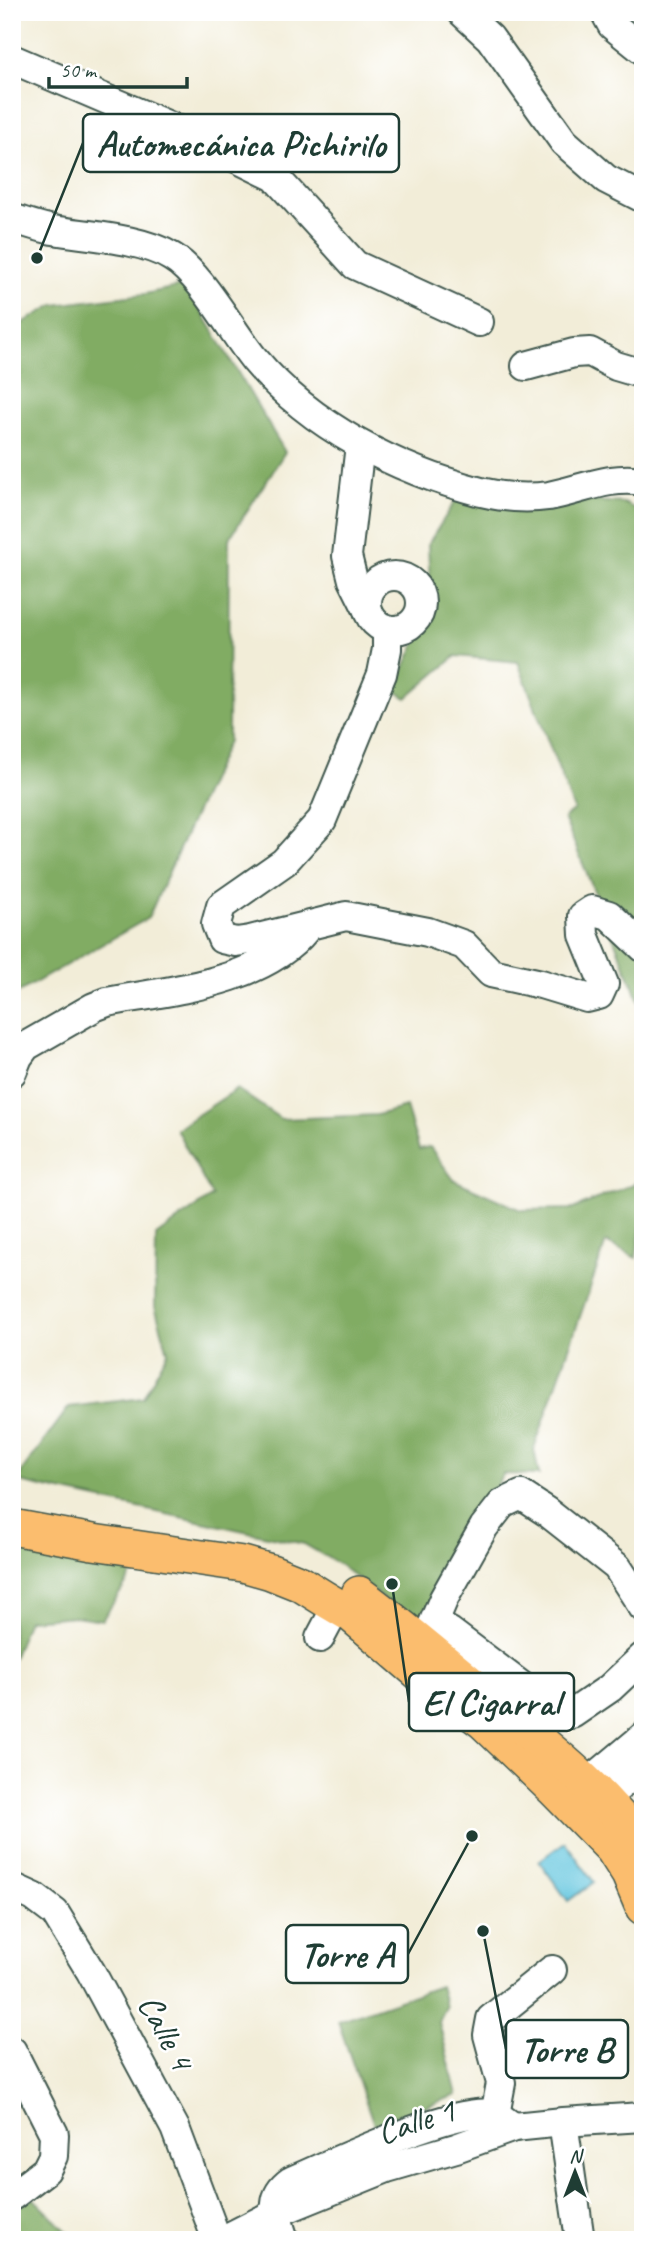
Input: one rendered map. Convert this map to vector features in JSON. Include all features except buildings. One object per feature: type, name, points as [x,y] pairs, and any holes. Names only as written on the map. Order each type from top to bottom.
[{"type":"main road","points":[[12,1504],[199,1534],[288,1554],[314,1565],[429,1634],[589,1798],[625,1823],[643,1847]]},
{"type":"main road","points":[[12,1527],[107,1545],[252,1567],[300,1584],[352,1615],[435,1686],[484,1722],[553,1788],[589,1798],[613,1849],[629,1874],[643,1907]]},
{"type":"street","points":[[462,12],[490,38],[564,142],[606,179],[643,198]]},
{"type":"street","points":[[605,12],[612,25],[643,50]]},
{"type":"street","points":[[12,59],[183,132],[275,177],[355,265],[479,322]]},
{"type":"street","points":[[12,218],[49,229],[138,244],[175,258],[198,283],[249,353],[290,397],[360,445],[430,475],[482,492],[527,498],[548,496],[619,479],[643,481]]},
{"type":"street","points":[[526,366],[574,353],[590,352],[616,366],[643,374]]},
{"type":"street","points":[[349,535],[363,554],[376,564],[414,584],[421,600],[421,608],[417,617],[404,628],[377,620],[353,580],[347,556],[349,535],[360,445]]},
{"type":"street","points":[[399,576],[390,576],[373,584],[366,601],[377,620],[387,649],[382,674],[322,820],[284,862],[220,906],[216,925],[222,939],[236,942],[346,916],[428,932],[464,945],[491,973],[587,998],[599,995],[604,984],[584,935],[583,916],[592,910],[609,915],[643,947]]},
{"type":"street","points":[[12,1072],[18,1056],[26,1046],[94,1007],[107,1002],[205,984],[242,972],[280,953],[308,927]]},
{"type":"street","points":[[643,1607],[617,1567],[521,1495],[502,1504],[484,1527],[444,1598],[429,1634],[450,1632],[556,1713],[572,1714],[610,1688],[643,1657]]},
{"type":"street","points":[[320,1637],[337,1606]]},
{"type":"street","points":[[589,1798],[643,1737]]},
{"type":"street","points":[[589,1798],[643,1766]]},
{"type":"street","name":"Calle 4","points":[[12,1887],[34,1897],[55,1913],[153,2075],[217,2240]]},
{"type":"street","points":[[505,2121],[500,2082],[488,2035],[491,2019],[552,1970]]},
{"type":"street","points":[[12,2051],[54,2134],[53,2156],[46,2170],[12,2196]]},
{"type":"street","name":"Calle 1","points":[[223,2240],[276,2213],[387,2168],[456,2148],[505,2121],[564,2122],[643,2117]]},
{"type":"street","points":[[564,2122],[572,2238]]},
{"type":"street","points":[[276,2213],[285,2240]]},
{"type":"green space","points":[[186,285],[285,452],[229,539],[228,741],[148,918],[12,996],[12,329],[54,305],[145,294]]},
{"type":"green space","points":[[456,500],[582,500],[624,503],[643,513],[643,1010],[564,818],[574,810],[518,662],[456,656],[407,698],[394,690],[431,611],[428,544]]},
{"type":"green space","points":[[237,1089],[281,1119],[377,1115],[406,1107],[419,1149],[430,1147],[454,1180],[521,1210],[573,1209],[643,1180],[643,1213],[636,1258],[606,1242],[534,1449],[539,1475],[503,1474],[419,1626],[340,1565],[304,1544],[15,1481],[69,1407],[143,1398],[168,1352],[155,1306],[156,1236],[212,1196],[176,1129]]},
{"type":"green space","points":[[12,1539],[139,1564],[102,1620],[75,1616],[28,1620],[12,1661]]},
{"type":"green space","points":[[440,1986],[446,2007],[439,2022],[457,2095],[374,2125],[338,2021]]},
{"type":"green space","points":[[33,2198],[76,2240],[12,2240],[12,2210]]},
{"type":"water","points":[[565,1842],[594,1882],[568,1901],[539,1861]]},
{"type":"place","name":"Automecánica Pichirilo","points":[[37,258]]},
{"type":"place","name":"El Cigarral","points":[[392,1584]]},
{"type":"place","name":"Torre A","points":[[472,1836]]},
{"type":"place","name":"Torre B","points":[[483,1931]]}]
